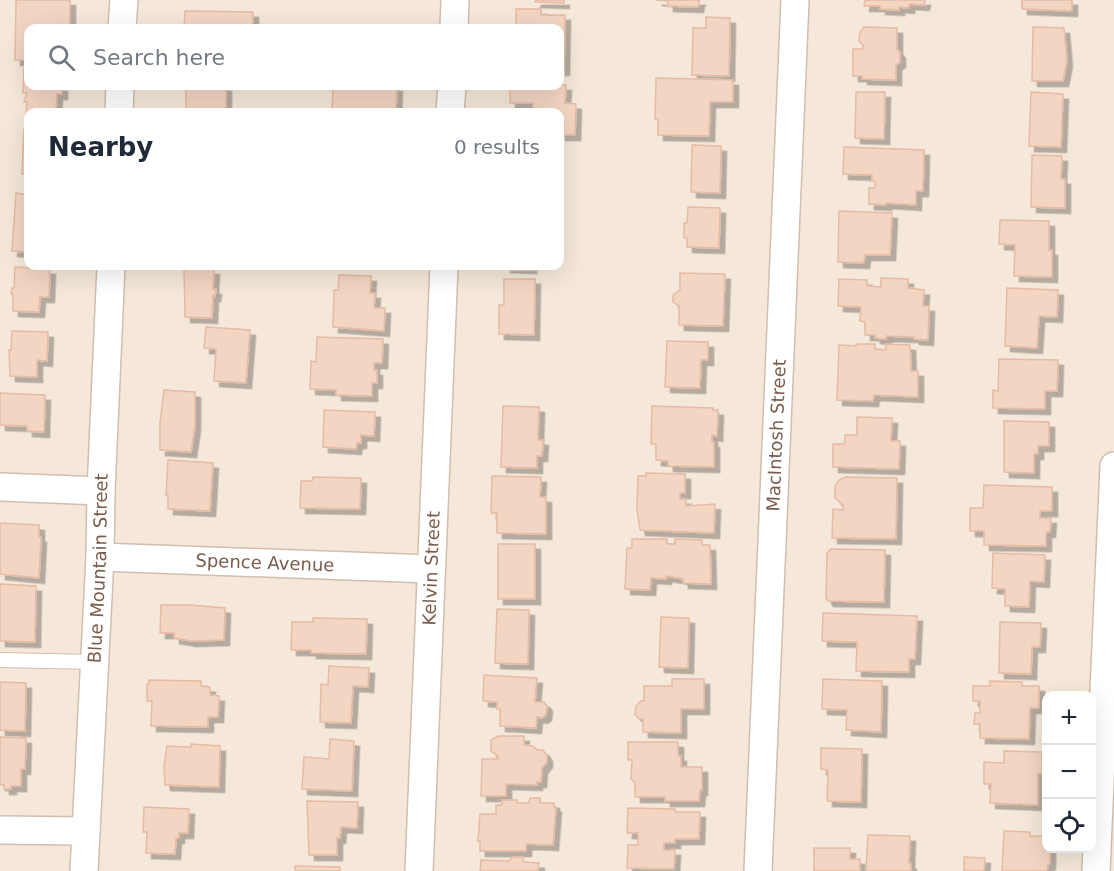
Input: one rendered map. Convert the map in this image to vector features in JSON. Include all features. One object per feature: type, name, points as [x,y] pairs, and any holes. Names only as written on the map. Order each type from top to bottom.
[{"type":"street","points":[[122,24],[124,0]]},
{"type":"street","points":[[454,24],[455,0]]},
{"type":"street","name":"MacIntosh Street","points":[[758,871],[795,0]]},
{"type":"street","points":[[118,108],[120,90]]},
{"type":"street","points":[[450,108],[452,90]]},
{"type":"street","name":"Blue Mountain Street","points":[[84,871],[100,557],[111,270]]},
{"type":"street","name":"Kelvin Street","points":[[419,871],[444,270]]},
{"type":"street","points":[[1096,871],[1114,466]]},
{"type":"street","points":[[0,487],[101,491]]},
{"type":"street","name":"Spence Avenue","points":[[100,557],[431,569]]},
{"type":"street","points":[[0,830],[86,831]]},
{"type":"lane","points":[[0,660],[94,662]]},
{"type":"shaded area","points":[[0,0],[1114,0],[1114,871],[0,871]]},
{"type":"building","points":[[16,0],[70,0],[70,24],[24,24],[24,60],[15,60]]},
{"type":"building","points":[[536,0],[564,0],[564,3],[535,2]]},
{"type":"building","points":[[656,0],[700,0],[698,7],[668,6],[668,1]]},
{"type":"building","points":[[865,0],[925,0],[924,5],[909,4],[909,8],[899,7],[899,10],[880,9],[880,6],[864,6]]},
{"type":"building","points":[[1022,0],[1072,0],[1072,11],[1022,9]]},
{"type":"building","points":[[516,9],[541,9],[541,15],[565,15],[564,70],[564,24],[516,24]]},
{"type":"building","points":[[185,11],[253,12],[253,24],[184,24]]},
{"type":"building","points":[[706,17],[730,18],[729,76],[692,75],[693,28],[706,28]]},
{"type":"building","points":[[864,27],[897,28],[897,49],[900,53],[900,62],[896,65],[896,80],[862,79],[862,76],[853,76],[853,49],[863,49],[859,41],[860,32]]},
{"type":"building","points":[[1033,27],[1064,28],[1067,61],[1063,81],[1032,81]]},
{"type":"building","points":[[24,68],[24,90],[62,90],[62,94],[57,94],[56,108],[27,108],[27,102],[24,102],[27,93],[23,93]]},
{"type":"building","points":[[656,78],[733,80],[733,102],[710,102],[709,136],[658,135],[658,119],[655,119]]},
{"type":"building","points":[[564,85],[566,85],[565,103],[576,104],[575,135],[564,135],[564,108],[533,108],[533,103],[510,103],[510,90],[564,90]]},
{"type":"building","points":[[186,90],[226,90],[226,108],[186,108]]},
{"type":"building","points":[[333,90],[397,90],[396,108],[332,108]]},
{"type":"building","points":[[856,92],[885,92],[884,139],[855,138]]},
{"type":"building","points":[[1031,92],[1063,94],[1061,147],[1029,146]]},
{"type":"building","points":[[24,129],[24,174],[22,174]]},
{"type":"building","points":[[692,145],[721,146],[720,193],[691,192]]},
{"type":"building","points":[[844,147],[924,150],[923,191],[916,191],[916,205],[869,204],[869,188],[875,188],[875,181],[872,181],[872,175],[843,174]]},
{"type":"building","points":[[1032,155],[1062,156],[1061,179],[1065,179],[1065,208],[1031,207]]},
{"type":"building","points":[[16,193],[24,194],[24,252],[12,251]]},
{"type":"building","points":[[688,207],[720,208],[719,248],[687,247],[687,238],[684,238],[684,223],[687,223]]},
{"type":"building","points":[[839,211],[892,213],[890,255],[865,255],[864,263],[838,262]]},
{"type":"building","points":[[1000,220],[1049,221],[1052,277],[1014,276],[1015,245],[999,244]]},
{"type":"building","points":[[15,267],[24,268],[24,270],[50,270],[49,297],[40,297],[39,312],[13,311],[13,294],[11,294],[14,288]]},
{"type":"building","points":[[184,270],[214,270],[213,289],[216,289],[215,296],[213,295],[212,318],[185,317]]},
{"type":"building","points":[[680,273],[725,274],[723,326],[679,325],[679,306],[673,302],[673,295],[680,290]]},
{"type":"building","points":[[339,275],[371,276],[370,293],[375,293],[374,308],[385,308],[384,331],[333,327],[334,290],[338,290]]},
{"type":"building","points":[[881,278],[908,279],[908,288],[924,290],[923,306],[929,306],[928,340],[886,336],[886,339],[875,338],[875,335],[865,335],[865,322],[860,321],[861,307],[838,306],[839,279],[867,280],[867,286],[881,287]]},
{"type":"building","points":[[504,279],[535,279],[534,335],[499,334],[499,305],[504,305]]},
{"type":"building","points":[[1007,288],[1058,290],[1057,317],[1039,316],[1037,348],[1005,346]]},
{"type":"building","points":[[206,327],[250,330],[246,383],[214,381],[216,349],[204,348]]},
{"type":"building","points":[[12,331],[48,332],[47,361],[37,360],[37,377],[10,376],[9,350],[11,350]]},
{"type":"building","points":[[317,337],[383,339],[382,363],[374,363],[374,370],[377,370],[377,383],[372,383],[372,396],[336,395],[336,390],[310,389],[311,361],[316,362]]},
{"type":"building","points":[[667,341],[708,342],[708,360],[701,360],[700,388],[665,387]]},
{"type":"building","points":[[856,344],[875,344],[875,349],[886,350],[886,344],[910,345],[911,371],[918,371],[918,397],[874,395],[873,401],[837,400],[839,345],[856,346]]},
{"type":"building","points":[[999,359],[1058,360],[1057,391],[1045,391],[1045,409],[993,408],[993,390],[998,391]]},
{"type":"building","points":[[164,390],[195,392],[195,426],[191,452],[160,450]]},
{"type":"building","points":[[0,393],[45,395],[44,432],[27,431],[27,426],[0,425]]},
{"type":"building","points":[[503,406],[539,407],[538,440],[543,440],[542,456],[537,456],[537,468],[501,467]]},
{"type":"building","points":[[652,406],[718,410],[717,436],[712,435],[714,467],[668,466],[668,461],[656,460],[656,444],[651,444]]},
{"type":"building","points":[[324,410],[375,412],[374,436],[361,435],[361,443],[357,443],[356,449],[323,447]]},
{"type":"building","points":[[857,417],[892,418],[891,441],[900,441],[899,469],[833,467],[833,444],[845,444],[845,435],[857,435]]},
{"type":"building","points":[[1004,421],[1049,422],[1049,446],[1038,446],[1038,454],[1034,454],[1034,473],[1004,472]]},
{"type":"building","points":[[168,460],[213,463],[210,511],[168,509],[168,495],[166,495]]},
{"type":"building","points":[[646,473],[685,474],[685,493],[680,493],[680,499],[686,499],[686,506],[715,504],[714,533],[640,530],[637,509],[638,476],[646,476]]},
{"type":"building","points":[[492,476],[541,477],[540,497],[546,497],[546,534],[497,533],[497,513],[491,513]]},
{"type":"building","points":[[313,477],[361,478],[360,509],[300,508],[301,481],[312,481]]},
{"type":"building","points":[[846,477],[897,478],[896,539],[832,538],[833,509],[843,510],[843,505],[835,498],[835,486],[839,480]]},
{"type":"building","points":[[984,485],[1052,487],[1052,511],[1040,511],[1040,518],[1051,518],[1050,532],[1046,532],[1046,546],[984,545],[984,531],[970,531],[970,508],[983,508]]},
{"type":"building","points":[[0,523],[39,525],[39,537],[41,537],[39,578],[0,574]]},
{"type":"building","points":[[632,539],[667,539],[667,544],[675,544],[675,539],[702,540],[702,545],[710,545],[711,584],[683,583],[683,579],[666,576],[666,579],[651,578],[650,590],[625,589],[627,548],[632,548]]},
{"type":"building","points":[[498,544],[535,544],[535,599],[498,599]]},
{"type":"building","points":[[831,549],[885,550],[884,602],[828,601],[826,598],[827,553]]},
{"type":"building","points":[[993,553],[1045,555],[1044,582],[1030,581],[1029,607],[1005,606],[1005,589],[992,588]]},
{"type":"building","points":[[0,584],[36,586],[35,642],[0,641]]},
{"type":"building","points":[[161,605],[225,608],[224,640],[191,641],[174,638],[174,633],[160,633]]},
{"type":"building","points":[[497,609],[529,610],[528,664],[495,663]]},
{"type":"building","points":[[823,613],[917,616],[915,659],[909,659],[909,672],[856,671],[857,642],[822,641]]},
{"type":"building","points":[[661,617],[689,618],[688,668],[659,667]]},
{"type":"building","points":[[313,618],[367,619],[366,654],[311,653],[311,650],[291,650],[292,622],[313,622]]},
{"type":"building","points":[[1000,622],[1041,623],[1040,647],[1032,647],[1031,674],[999,673]]},
{"type":"building","points":[[329,666],[369,668],[368,687],[353,686],[351,723],[320,722],[321,684],[328,685]]},
{"type":"building","points":[[484,675],[537,678],[535,702],[544,702],[547,706],[546,715],[542,718],[537,717],[536,728],[500,726],[500,709],[497,709],[497,702],[483,701]]},
{"type":"building","points":[[672,679],[704,679],[704,709],[681,709],[681,733],[643,732],[643,719],[639,719],[635,714],[636,706],[644,701],[644,686],[672,686]]},
{"type":"building","points":[[823,679],[882,681],[881,732],[846,730],[847,710],[822,709]]},
{"type":"building","points":[[149,680],[201,681],[201,686],[210,687],[210,695],[219,696],[218,717],[208,717],[208,727],[151,726],[152,701],[147,701]]},
{"type":"building","points":[[990,681],[1022,682],[1022,686],[1039,686],[1039,708],[1030,708],[1029,739],[980,738],[980,724],[974,724],[975,713],[980,713],[980,701],[973,701],[973,686],[990,686]]},
{"type":"building","points":[[0,682],[26,683],[25,731],[0,730]]},
{"type":"building","points":[[498,736],[524,736],[524,745],[543,750],[547,756],[547,762],[542,768],[541,782],[537,782],[537,785],[506,784],[506,796],[481,796],[482,759],[498,759],[498,756],[491,751],[491,740]]},
{"type":"building","points":[[0,737],[26,738],[25,769],[21,769],[21,786],[4,789],[4,785],[0,785]]},
{"type":"building","points":[[330,739],[354,741],[352,791],[302,789],[304,757],[329,759]]},
{"type":"building","points":[[628,742],[678,742],[681,767],[702,767],[702,790],[700,790],[699,801],[665,801],[665,797],[635,797],[635,783],[631,779],[632,760],[628,760]]},
{"type":"building","points":[[191,744],[220,746],[219,787],[165,785],[164,766],[167,746],[191,747]]},
{"type":"building","points":[[821,748],[862,749],[861,802],[827,801],[828,770],[821,769]]},
{"type":"building","points":[[1004,751],[1042,752],[1042,774],[1038,773],[1038,805],[990,803],[991,784],[984,784],[984,762],[1004,763]]},
{"type":"building","points":[[530,798],[540,798],[540,803],[554,803],[556,807],[553,845],[526,844],[526,851],[480,851],[480,841],[478,841],[480,814],[496,814],[496,805],[502,805],[502,800],[529,803]]},
{"type":"building","points":[[307,801],[358,802],[357,828],[341,827],[340,838],[337,838],[337,855],[309,855]]},
{"type":"building","points":[[144,807],[189,809],[188,833],[179,833],[179,838],[176,838],[175,854],[146,853],[147,832],[143,832]]},
{"type":"building","points":[[628,808],[700,812],[699,839],[675,839],[675,843],[664,843],[664,850],[675,850],[674,869],[627,868],[628,845],[638,845],[638,833],[627,833]]},
{"type":"building","points":[[1004,831],[1030,832],[1030,836],[1042,836],[1042,853],[1050,853],[1050,864],[1048,864],[1047,871],[1002,871]]},
{"type":"building","points":[[868,835],[910,836],[911,871],[866,871]]},
{"type":"building","points":[[814,848],[850,848],[850,859],[860,859],[860,871],[814,871]]},
{"type":"building","points":[[512,857],[522,857],[524,862],[539,863],[538,871],[480,871],[481,860],[509,861]]},
{"type":"building","points":[[964,857],[985,858],[984,871],[964,871]]},
{"type":"building","points":[[295,866],[340,867],[340,871],[295,871]]}]
